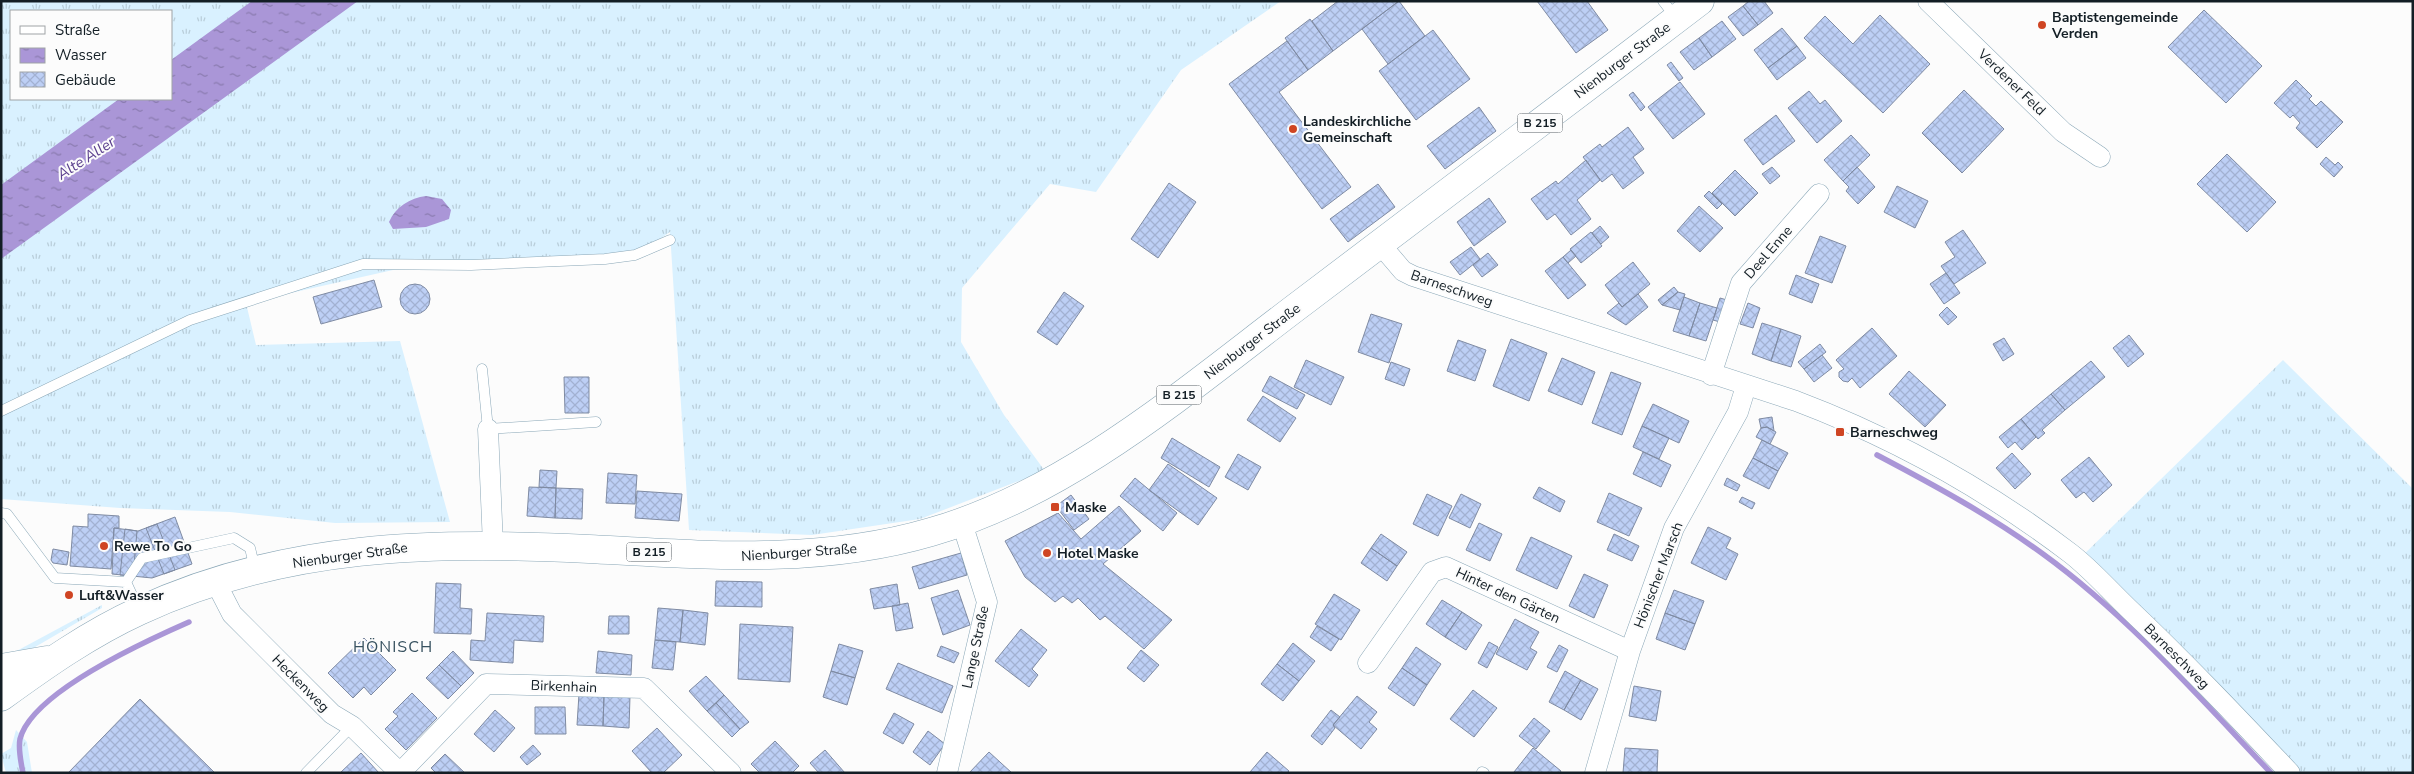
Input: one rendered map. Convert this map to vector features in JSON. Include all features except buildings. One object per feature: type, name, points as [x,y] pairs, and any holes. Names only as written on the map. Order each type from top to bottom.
[{"type":"main road","name":"Nienburger Straße","points":[[1,697],[53,659],[139,611],[215,581],[256,570],[325,556],[388,547],[493,545],[728,556],[774,556],[854,550],[896,542],[962,522],[1012,501],[1121,437],[1380,244],[1670,10],[1700,1]]},
{"type":"main road","points":[[1,668],[53,659]]},
{"type":"street","name":"Verdener Feld","points":[[1928,1],[2063,132],[2100,158]]},
{"type":"street","name":"Deel Enne","points":[[1711,375],[1741,283],[1819,194]]},
{"type":"street","name":"Barneschweg","points":[[1380,244],[1403,272],[1413,276],[1711,375],[1796,401],[1879,435],[2007,509],[2071,554],[2177,655],[2290,773]]},
{"type":"street","name":"Hönischer Marsch","points":[[1595,773],[1630,651],[1674,528],[1738,412],[1746,386]]},
{"type":"street","points":[[488,429],[493,545]]},
{"type":"street","name":"Lange Straße","points":[[947,773],[986,602],[962,522]]},
{"type":"street","name":"Hinter den Gärten","points":[[1368,663],[1432,572],[1446,567],[1630,651]]},
{"type":"street","name":"Heckenweg","points":[[215,581],[232,614],[332,714],[352,726],[400,773]]},
{"type":"street","name":"Birkenhain","points":[[400,773],[486,684],[644,688],[732,773]]},
{"type":"lane","points":[[1,411],[190,320],[363,264],[471,265],[605,259],[635,255],[670,240]]},
{"type":"lane","points":[[482,369],[488,429],[596,422]]},
{"type":"lane","points":[[1,513],[7,514],[55,578],[126,582]]},
{"type":"lane","points":[[126,582],[142,558],[234,538],[250,548],[256,570]]},
{"type":"lane","points":[[126,582],[139,611]]},
{"type":"lane","points":[[306,773],[352,726]]},
{"type":"green space","points":[[1,1],[1281,1],[1181,70],[1096,192],[1050,184],[962,288],[961,342],[1004,415],[1045,471],[920,519],[812,535],[689,530],[670,232],[635,256],[586,261],[393,270],[246,303],[256,345],[400,341],[450,522],[335,523],[230,512],[120,508],[1,499]]},
{"type":"green space","points":[[2283,360],[2413,489],[2413,773],[2300,773],[2075,563]]},
{"type":"green space","points":[[102,605],[102,608],[30,650],[11,654]]},
{"type":"green space","points":[[16,730],[27,742],[32,773],[6,773],[1,754],[11,748]]},
{"type":"water","name":"Alte Aller","points":[[252,1],[358,1],[1,259],[1,185],[118,100],[172,100],[172,59]]},
{"type":"water","points":[[426,196],[442,199],[451,210],[449,219],[426,227],[393,229],[389,222],[399,208],[409,201]]},
{"type":"waterway","points":[[1877,455],[1983,514],[2043,554],[2074,578],[2104,603],[2162,658],[2271,773]]},
{"type":"waterway","points":[[23,773],[20,739],[29,721],[46,703],[68,686],[94,670],[147,641],[189,622]]},
{"type":"place","name":"Baptistengemeinde Verden","points":[[2042,25]]},
{"type":"place","name":"Landeskirchliche Gemeinschaft","points":[[1293,129]]},
{"type":"place","name":"Barneschweg","points":[[1840,432]]},
{"type":"place","name":"Maske","points":[[1055,507]]},
{"type":"place","name":"Rewe To Go","points":[[104,546]]},
{"type":"place","name":"Hotel Maske","points":[[1047,553]]},
{"type":"place","name":"Luft&Wasser","points":[[69,595]]},
{"type":"district","name":"HÖNISCH","points":[[393,646]]}]
